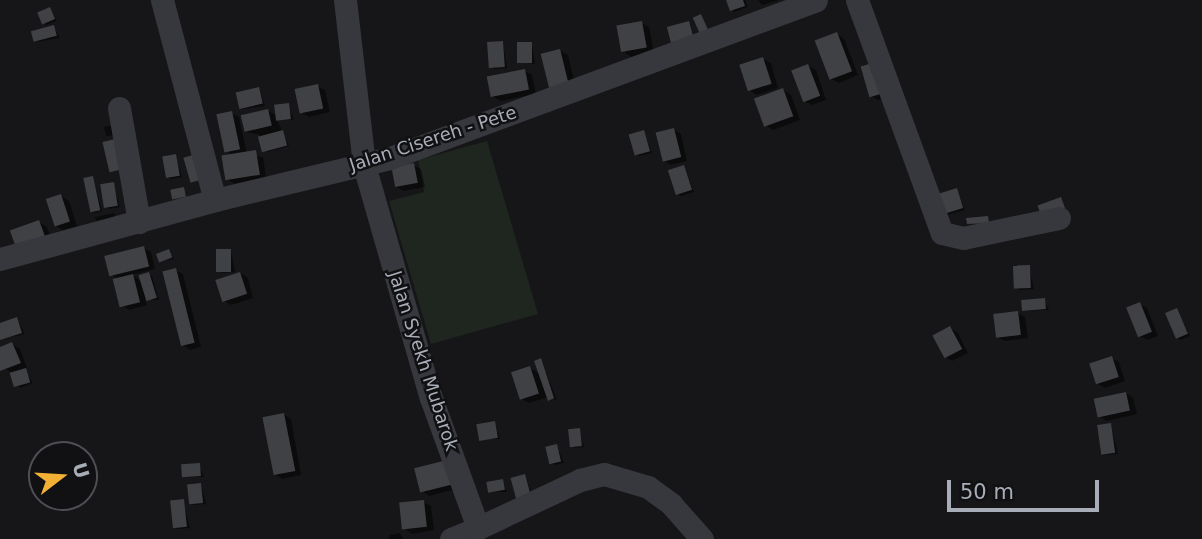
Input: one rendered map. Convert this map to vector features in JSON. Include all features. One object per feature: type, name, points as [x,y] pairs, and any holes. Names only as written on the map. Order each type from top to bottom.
[{"type":"street","points":[[162,0],[215,200]]},
{"type":"street","name":"Jalan Syekh Mubarok","points":[[345,0],[364,165],[431,398],[478,528]]},
{"type":"street","name":"Jalan Cisereh - Pete","points":[[0,259],[215,200],[364,165],[816,0]]},
{"type":"street","points":[[857,0],[942,233],[962,238],[1059,218]]},
{"type":"street","points":[[119,108],[139,222]]},
{"type":"street","points":[[451,539],[580,480],[604,474],[648,487],[671,504],[702,539]]},
{"type":"shaded area","points":[[487,141],[538,314],[431,344],[389,201],[424,192],[418,160]]},
{"type":"building","points":[[726,0],[743,0],[745,6],[730,11]]},
{"type":"building","points":[[50,7],[55,19],[42,24],[37,12]]},
{"type":"building","points":[[701,14],[708,30],[700,33],[693,18]]},
{"type":"building","points":[[642,21],[647,48],[621,52],[616,26]]},
{"type":"building","points":[[689,21],[693,36],[671,42],[667,27]]},
{"type":"building","points":[[54,25],[57,36],[34,42],[31,31]]},
{"type":"building","points":[[837,32],[852,71],[830,80],[815,41]]},
{"type":"building","points":[[503,41],[505,67],[489,68],[487,42]]},
{"type":"building","points":[[517,42],[532,42],[532,63],[517,63]]},
{"type":"building","points":[[560,49],[569,85],[550,90],[541,54]]},
{"type":"building","points":[[763,57],[772,84],[748,91],[739,65]]},
{"type":"building","points":[[876,62],[885,93],[869,97],[861,66]]},
{"type":"building","points":[[808,64],[820,96],[803,102],[791,70]]},
{"type":"building","points":[[525,69],[529,90],[491,97],[487,76]]},
{"type":"building","points":[[318,84],[323,108],[300,113],[295,89]]},
{"type":"building","points":[[259,87],[263,104],[239,109],[236,92]]},
{"type":"building","points":[[783,88],[793,116],[764,127],[754,99]]},
{"type":"building","points":[[289,103],[291,119],[276,121],[274,105]]},
{"type":"building","points":[[268,109],[272,126],[245,132],[241,115]]},
{"type":"building","points":[[232,111],[240,149],[224,152],[216,114]]},
{"type":"building","points":[[674,128],[681,157],[663,162],[656,133]]},
{"type":"building","points":[[283,130],[287,145],[262,152],[258,137]]},
{"type":"building","points":[[644,130],[650,151],[635,156],[629,134]]},
{"type":"building","points":[[120,138],[127,168],[109,172],[102,142]]},
{"type":"building","points":[[256,150],[260,175],[225,180],[221,155]]},
{"type":"building","points":[[176,154],[180,176],[166,178],[162,156]]},
{"type":"building","points":[[193,155],[200,180],[191,183],[183,158]]},
{"type":"building","points":[[414,163],[418,183],[395,187],[391,167]]},
{"type":"building","points":[[684,165],[692,190],[676,195],[668,170]]},
{"type":"building","points":[[93,176],[100,210],[90,212],[83,178]]},
{"type":"building","points":[[114,182],[118,206],[104,208],[100,184]]},
{"type":"building","points":[[184,187],[186,197],[172,199],[170,190]]},
{"type":"building","points":[[957,188],[963,208],[942,215],[936,194]]},
{"type":"building","points":[[61,194],[70,222],[55,227],[46,199]]},
{"type":"building","points":[[1061,197],[1065,208],[1042,217],[1038,206]]},
{"type":"building","points":[[988,216],[989,223],[967,224],[966,218]]},
{"type":"building","points":[[39,220],[46,239],[17,249],[10,231]]},
{"type":"building","points":[[144,246],[149,266],[109,276],[104,256]]},
{"type":"building","points":[[169,249],[172,257],[159,262],[156,254]]},
{"type":"building","points":[[216,249],[231,249],[231,272],[216,272]]},
{"type":"building","points":[[1030,265],[1031,288],[1014,289],[1013,266]]},
{"type":"building","points":[[176,268],[195,343],[181,346],[162,271]]},
{"type":"building","points":[[149,272],[157,298],[146,301],[138,275]]},
{"type":"building","points":[[240,272],[247,294],[222,302],[215,280]]},
{"type":"building","points":[[133,274],[140,302],[120,307],[113,279]]},
{"type":"building","points":[[1045,298],[1046,309],[1022,311],[1021,300]]},
{"type":"building","points":[[1140,302],[1152,332],[1138,337],[1126,308]]},
{"type":"building","points":[[1177,308],[1188,334],[1176,339],[1165,313]]},
{"type":"building","points":[[1018,311],[1021,335],[996,338],[993,314]]},
{"type":"building","points":[[17,317],[22,333],[0,340],[0,323]]},
{"type":"building","points":[[950,326],[962,349],[945,358],[932,335]]},
{"type":"building","points":[[12,342],[21,363],[0,371],[0,347]]},
{"type":"building","points":[[1112,356],[1119,377],[1096,384],[1089,363]]},
{"type":"building","points":[[541,358],[554,398],[548,401],[534,361]]},
{"type":"building","points":[[530,366],[539,394],[520,400],[511,372]]},
{"type":"building","points":[[26,368],[30,382],[14,387],[10,373]]},
{"type":"building","points":[[1126,392],[1130,411],[1098,417],[1094,399]]},
{"type":"building","points":[[284,413],[295,471],[274,475],[262,417]]},
{"type":"building","points":[[495,421],[498,438],[479,441],[476,424]]},
{"type":"building","points":[[1111,423],[1115,453],[1101,455],[1097,425]]},
{"type":"building","points":[[580,428],[582,446],[570,447],[568,429]]},
{"type":"building","points":[[557,444],[561,462],[549,464],[545,447]]},
{"type":"building","points":[[451,459],[457,483],[420,492],[414,468]]},
{"type":"building","points":[[200,463],[201,476],[182,477],[181,464]]},
{"type":"building","points":[[525,474],[531,496],[516,500],[511,478]]},
{"type":"building","points":[[503,479],[505,490],[488,493],[486,482]]},
{"type":"building","points":[[201,483],[203,503],[189,504],[187,484]]},
{"type":"building","points":[[184,499],[187,527],[173,528],[170,500]]},
{"type":"building","points":[[424,500],[427,527],[402,529],[399,503]]}]
